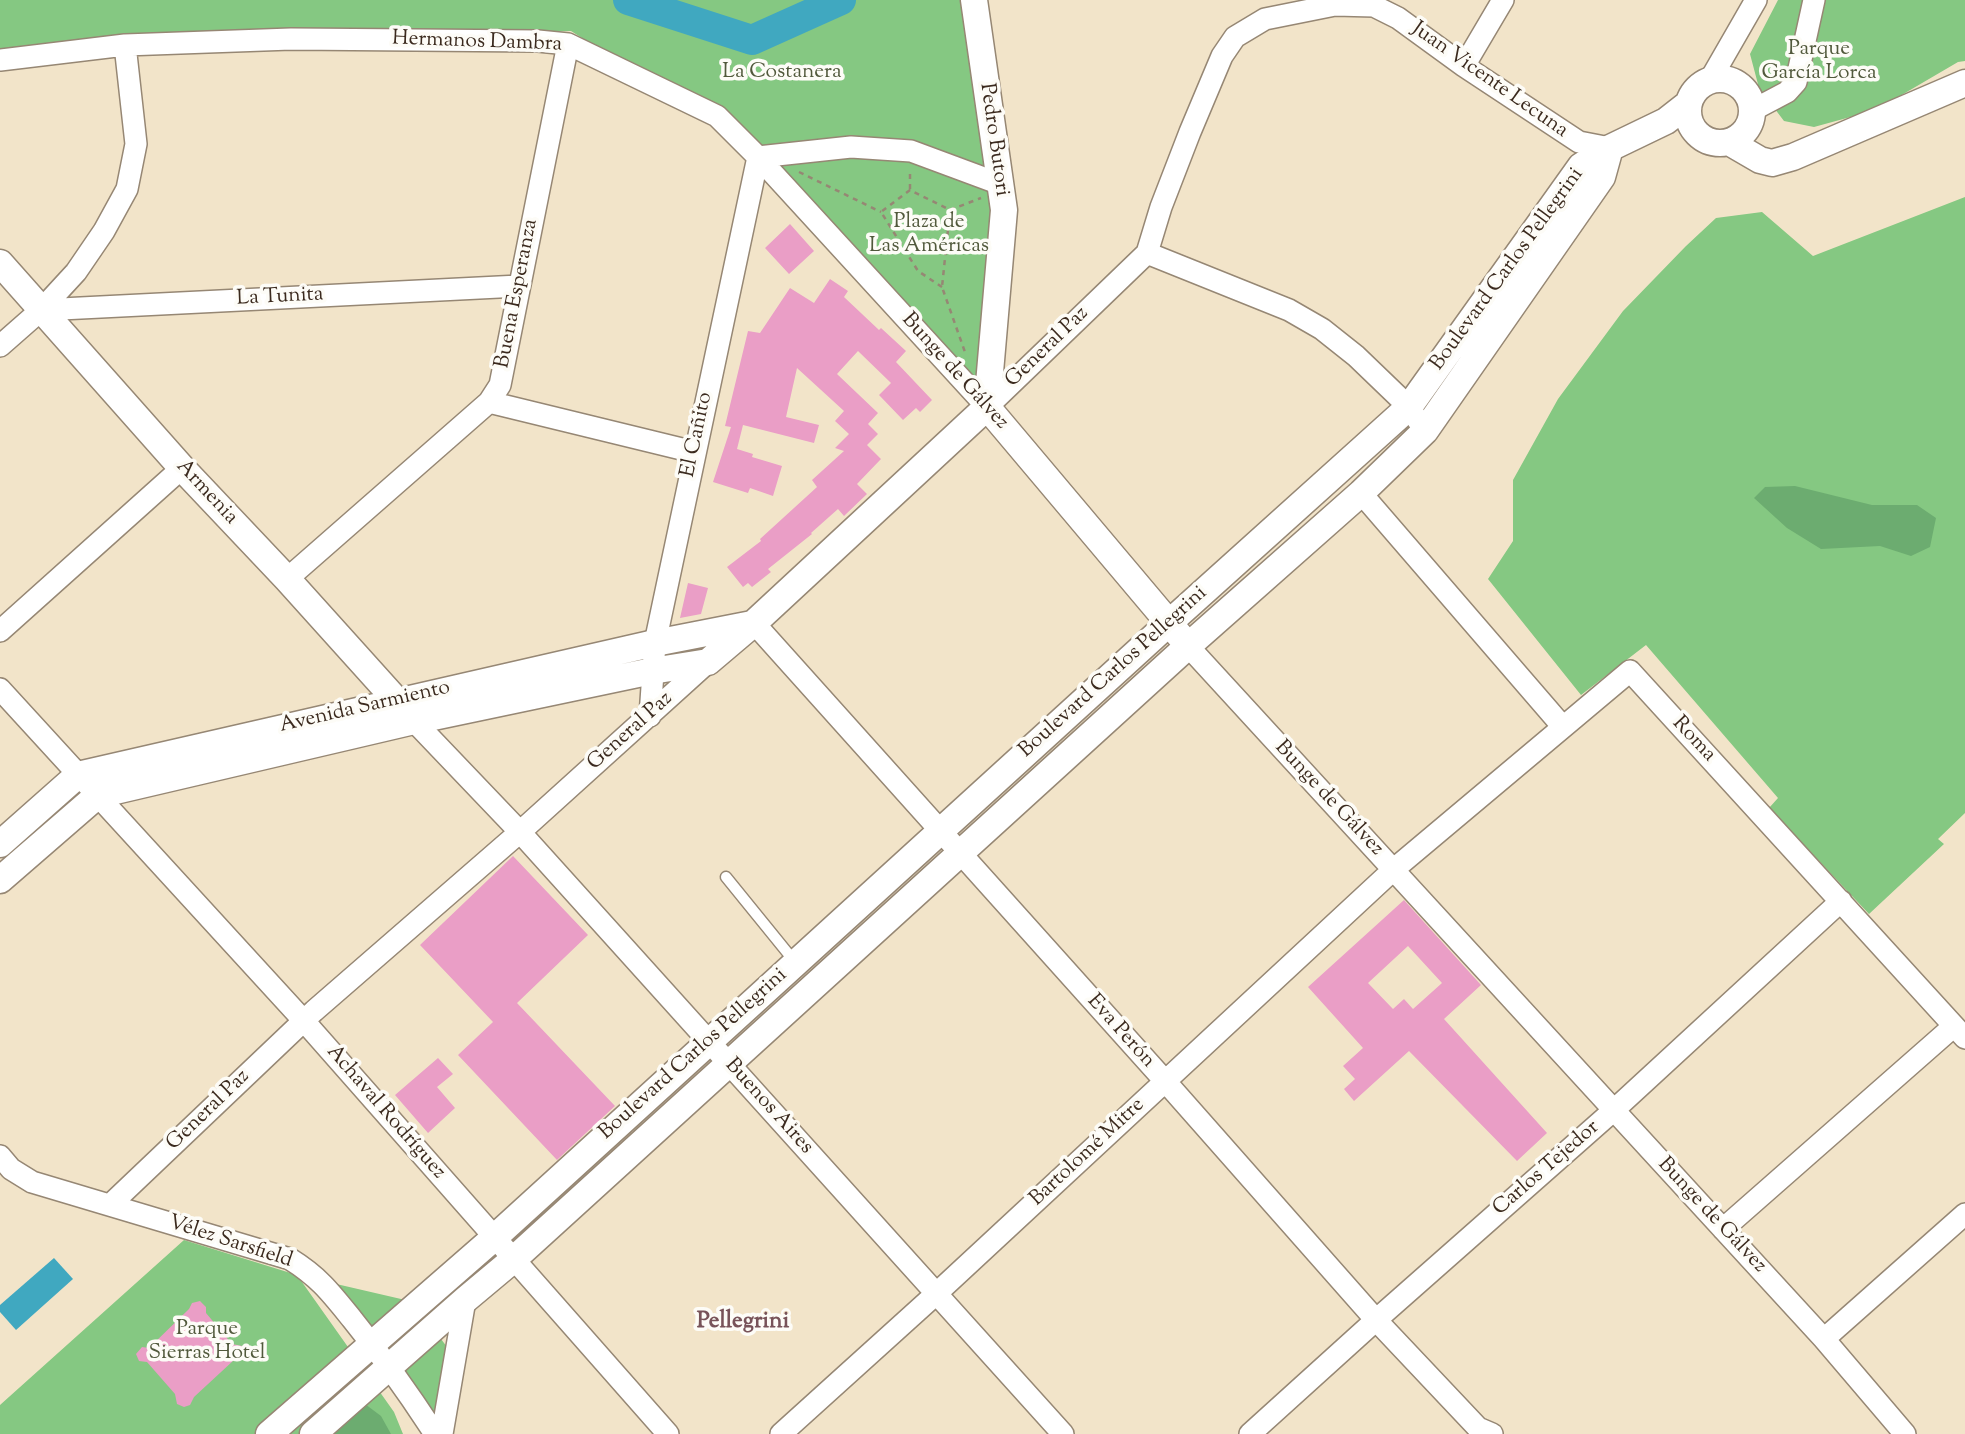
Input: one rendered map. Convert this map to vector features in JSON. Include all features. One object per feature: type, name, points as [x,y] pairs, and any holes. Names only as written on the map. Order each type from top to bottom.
[{"type":"street","name":"Pedro Butori","points":[[974,0],[990,180],[1004,210],[987,407]]},
{"type":"street","points":[[1464,66],[1503,0]]},
{"type":"street","points":[[1756,0],[1710,80],[1695,91],[1689,103],[1688,118],[1697,134],[1716,144],[1739,138],[1746,130],[1752,115],[1787,92],[1796,82],[1814,0]]},
{"type":"street","name":"Juan Vicente Lecuna","points":[[1147,253],[1180,157],[1222,56],[1235,37],[1265,19],[1335,5],[1374,6],[1398,18],[1464,66],[1579,142],[1609,148]]},
{"type":"street","name":"Hermanos Dambra","points":[[0,60],[125,45],[291,40],[538,41],[568,44],[717,116],[758,157]]},
{"type":"street","name":"Buena Esperanza","points":[[287,579],[489,402],[500,385],[568,44]]},
{"type":"street","points":[[0,346],[41,310],[76,272],[104,231],[127,189],[136,144],[125,45]]},
{"type":"street","points":[[1710,80],[1723,79],[1739,84],[1746,91],[1751,100],[1752,115],[1765,142],[1782,148],[1812,149]]},
{"type":"street","points":[[1729,142],[1760,160],[1773,163],[1965,83]]},
{"type":"street","points":[[1609,148],[1654,128],[1689,103]]},
{"type":"street","points":[[1609,148],[1651,139],[1697,134]]},
{"type":"street","points":[[758,157],[851,147],[911,151],[990,180]]},
{"type":"street","name":"Boulevard Carlos Pellegrini","points":[[269,1434],[495,1237],[1409,407],[1581,166],[1609,148]]},
{"type":"street","name":"Boulevard Carlos Pellegrini","points":[[313,1434],[514,1259],[1188,646],[1361,493],[1425,431],[1602,177],[1609,148]]},
{"type":"street","name":"Bunge de Gálvez","points":[[758,157],[987,407],[1188,646],[1824,1339],[1905,1434]]},
{"type":"street","name":"El Cañito","points":[[650,716],[654,643],[758,157]]},
{"type":"street","points":[[1147,253],[1289,310],[1322,329],[1356,356],[1409,407],[1425,431]]},
{"type":"street","name":"General Paz","points":[[110,1205],[304,1021],[754,623],[987,407],[1147,253]]},
{"type":"street","name":"Armenia","points":[[0,263],[182,468],[406,711]]},
{"type":"street","name":"La Tunita","points":[[41,310],[519,286]]},
{"type":"street","points":[[489,402],[694,452]]},
{"type":"street","points":[[0,631],[182,468]]},
{"type":"street","points":[[1361,493],[1563,727]]},
{"type":"street","name":"Avenida Sarmiento","points":[[0,880],[98,795],[654,643],[754,623]]},
{"type":"street","name":"Eva Perón","points":[[754,623],[1376,1320],[1478,1428],[1492,1434]]},
{"type":"street","name":"Avenida Sarmiento","points":[[0,844],[78,775],[406,711],[708,662]]},
{"type":"street","name":"Roma","points":[[1393,870],[1630,671],[1960,1032]]},
{"type":"street","name":"Achaval Rodríguez","points":[[0,689],[304,1021],[668,1434]]},
{"type":"street","name":"Buenos Aires","points":[[406,711],[520,832],[1063,1434]]},
{"type":"street","name":"Bartolomé Mitre","points":[[781,1434],[1393,870]]},
{"type":"street","name":"Carlos Tejedor","points":[[1251,1434],[1614,1110],[1841,901]]},
{"type":"street","points":[[1723,1229],[1960,1032]]},
{"type":"street","name":"Vélez Sarsfield","points":[[0,1156],[11,1169],[32,1182],[290,1259],[320,1280],[391,1367],[435,1434]]},
{"type":"street","points":[[1824,1339],[1965,1214]]},
{"type":"street","points":[[442,1434],[465,1300]]},
{"type":"lane","points":[[726,877],[796,962]]},
{"type":"path","points":[[798,172],[881,212],[918,271],[942,287]]},
{"type":"path","points":[[911,174],[911,190]]},
{"type":"path","points":[[911,190],[950,210],[981,199],[990,180]]},
{"type":"path","points":[[881,212],[911,190]]},
{"type":"path","points":[[950,210],[942,287],[969,365]]},
{"type":"green space","name":"La Costanera","points":[[0,0],[967,0],[1000,184],[987,407],[758,157],[910,150],[859,136],[761,151],[571,31],[291,39],[0,70]]},
{"type":"green space","name":"Parque García Lorca","points":[[1778,0],[1965,0],[1965,61],[1958,62],[1876,110],[1814,127],[1784,121],[1759,88],[1750,54]]},
{"type":"green space","points":[[1965,197],[1965,813],[1938,839],[1944,844],[1869,914],[1769,808],[1778,798],[1646,645],[1581,695],[1488,579],[1513,541],[1513,480],[1558,399],[1623,311],[1716,218],[1762,212],[1813,256]]},
{"type":"green space","points":[[1795,486],[1872,505],[1917,505],[1936,518],[1930,547],[1911,556],[1880,546],[1821,549],[1787,528],[1754,498],[1765,487]]},
{"type":"green space","name":"Parque Sierras Hotel","points":[[184,1240],[297,1275],[394,1412],[403,1434],[0,1434],[0,1405]]},
{"type":"green space","points":[[491,1244],[503,1258],[429,1323],[450,1351],[439,1424],[380,1343]]},
{"type":"green space","points":[[332,1283],[414,1302],[377,1335]]},
{"type":"green space","points":[[357,1398],[381,1416],[391,1434],[320,1434]]},
{"type":"water","points":[[54,1258],[73,1279],[16,1330],[0,1312],[0,1305]]},
{"type":"building","points":[[790,224],[814,251],[789,274],[765,248]]},
{"type":"building","points":[[830,279],[848,291],[844,297],[906,351],[896,362],[932,400],[920,412],[916,408],[903,420],[879,395],[891,383],[858,351],[837,374],[878,413],[868,424],[878,434],[867,445],[881,459],[857,484],[867,494],[844,516],[838,509],[768,569],[771,572],[752,587],[748,583],[743,587],[727,567],[761,541],[760,539],[817,487],[812,480],[844,451],[835,448],[849,434],[835,421],[844,411],[797,368],[786,417],[819,425],[814,443],[743,425],[737,449],[753,454],[752,457],[782,466],[773,496],[750,488],[748,493],[713,482],[731,427],[725,426],[748,331],[760,333],[790,288],[814,303]]},
{"type":"building","points":[[688,583],[708,588],[701,614],[680,618]]},
{"type":"building","points":[[513,856],[588,935],[517,1003],[615,1106],[557,1160],[458,1055],[493,1022],[420,945]]},
{"type":"building","points":[[1404,900],[1481,985],[1444,1019],[1547,1133],[1517,1161],[1409,1051],[1354,1101],[1344,1089],[1355,1079],[1343,1066],[1363,1048],[1308,987]],"holes":[[[1408,946],[1442,983],[1413,1009],[1404,999],[1393,1009],[1368,983]]]},
{"type":"building","points":[[438,1058],[453,1074],[437,1087],[455,1108],[428,1133],[395,1095]]},
{"type":"building","points":[[200,1301],[206,1307],[206,1313],[232,1344],[242,1346],[244,1353],[194,1397],[190,1405],[184,1407],[177,1404],[175,1394],[147,1362],[139,1361],[136,1354],[142,1347],[149,1348],[192,1303]]},
{"type":"waterway","points":[[628,0],[752,40],[841,0]]},
{"type":"district","name":"Pellegrini","points":[[743,1323]]},
{"type":"park label","name":"Plaza de Las Américas","points":[[929,235]]}]
